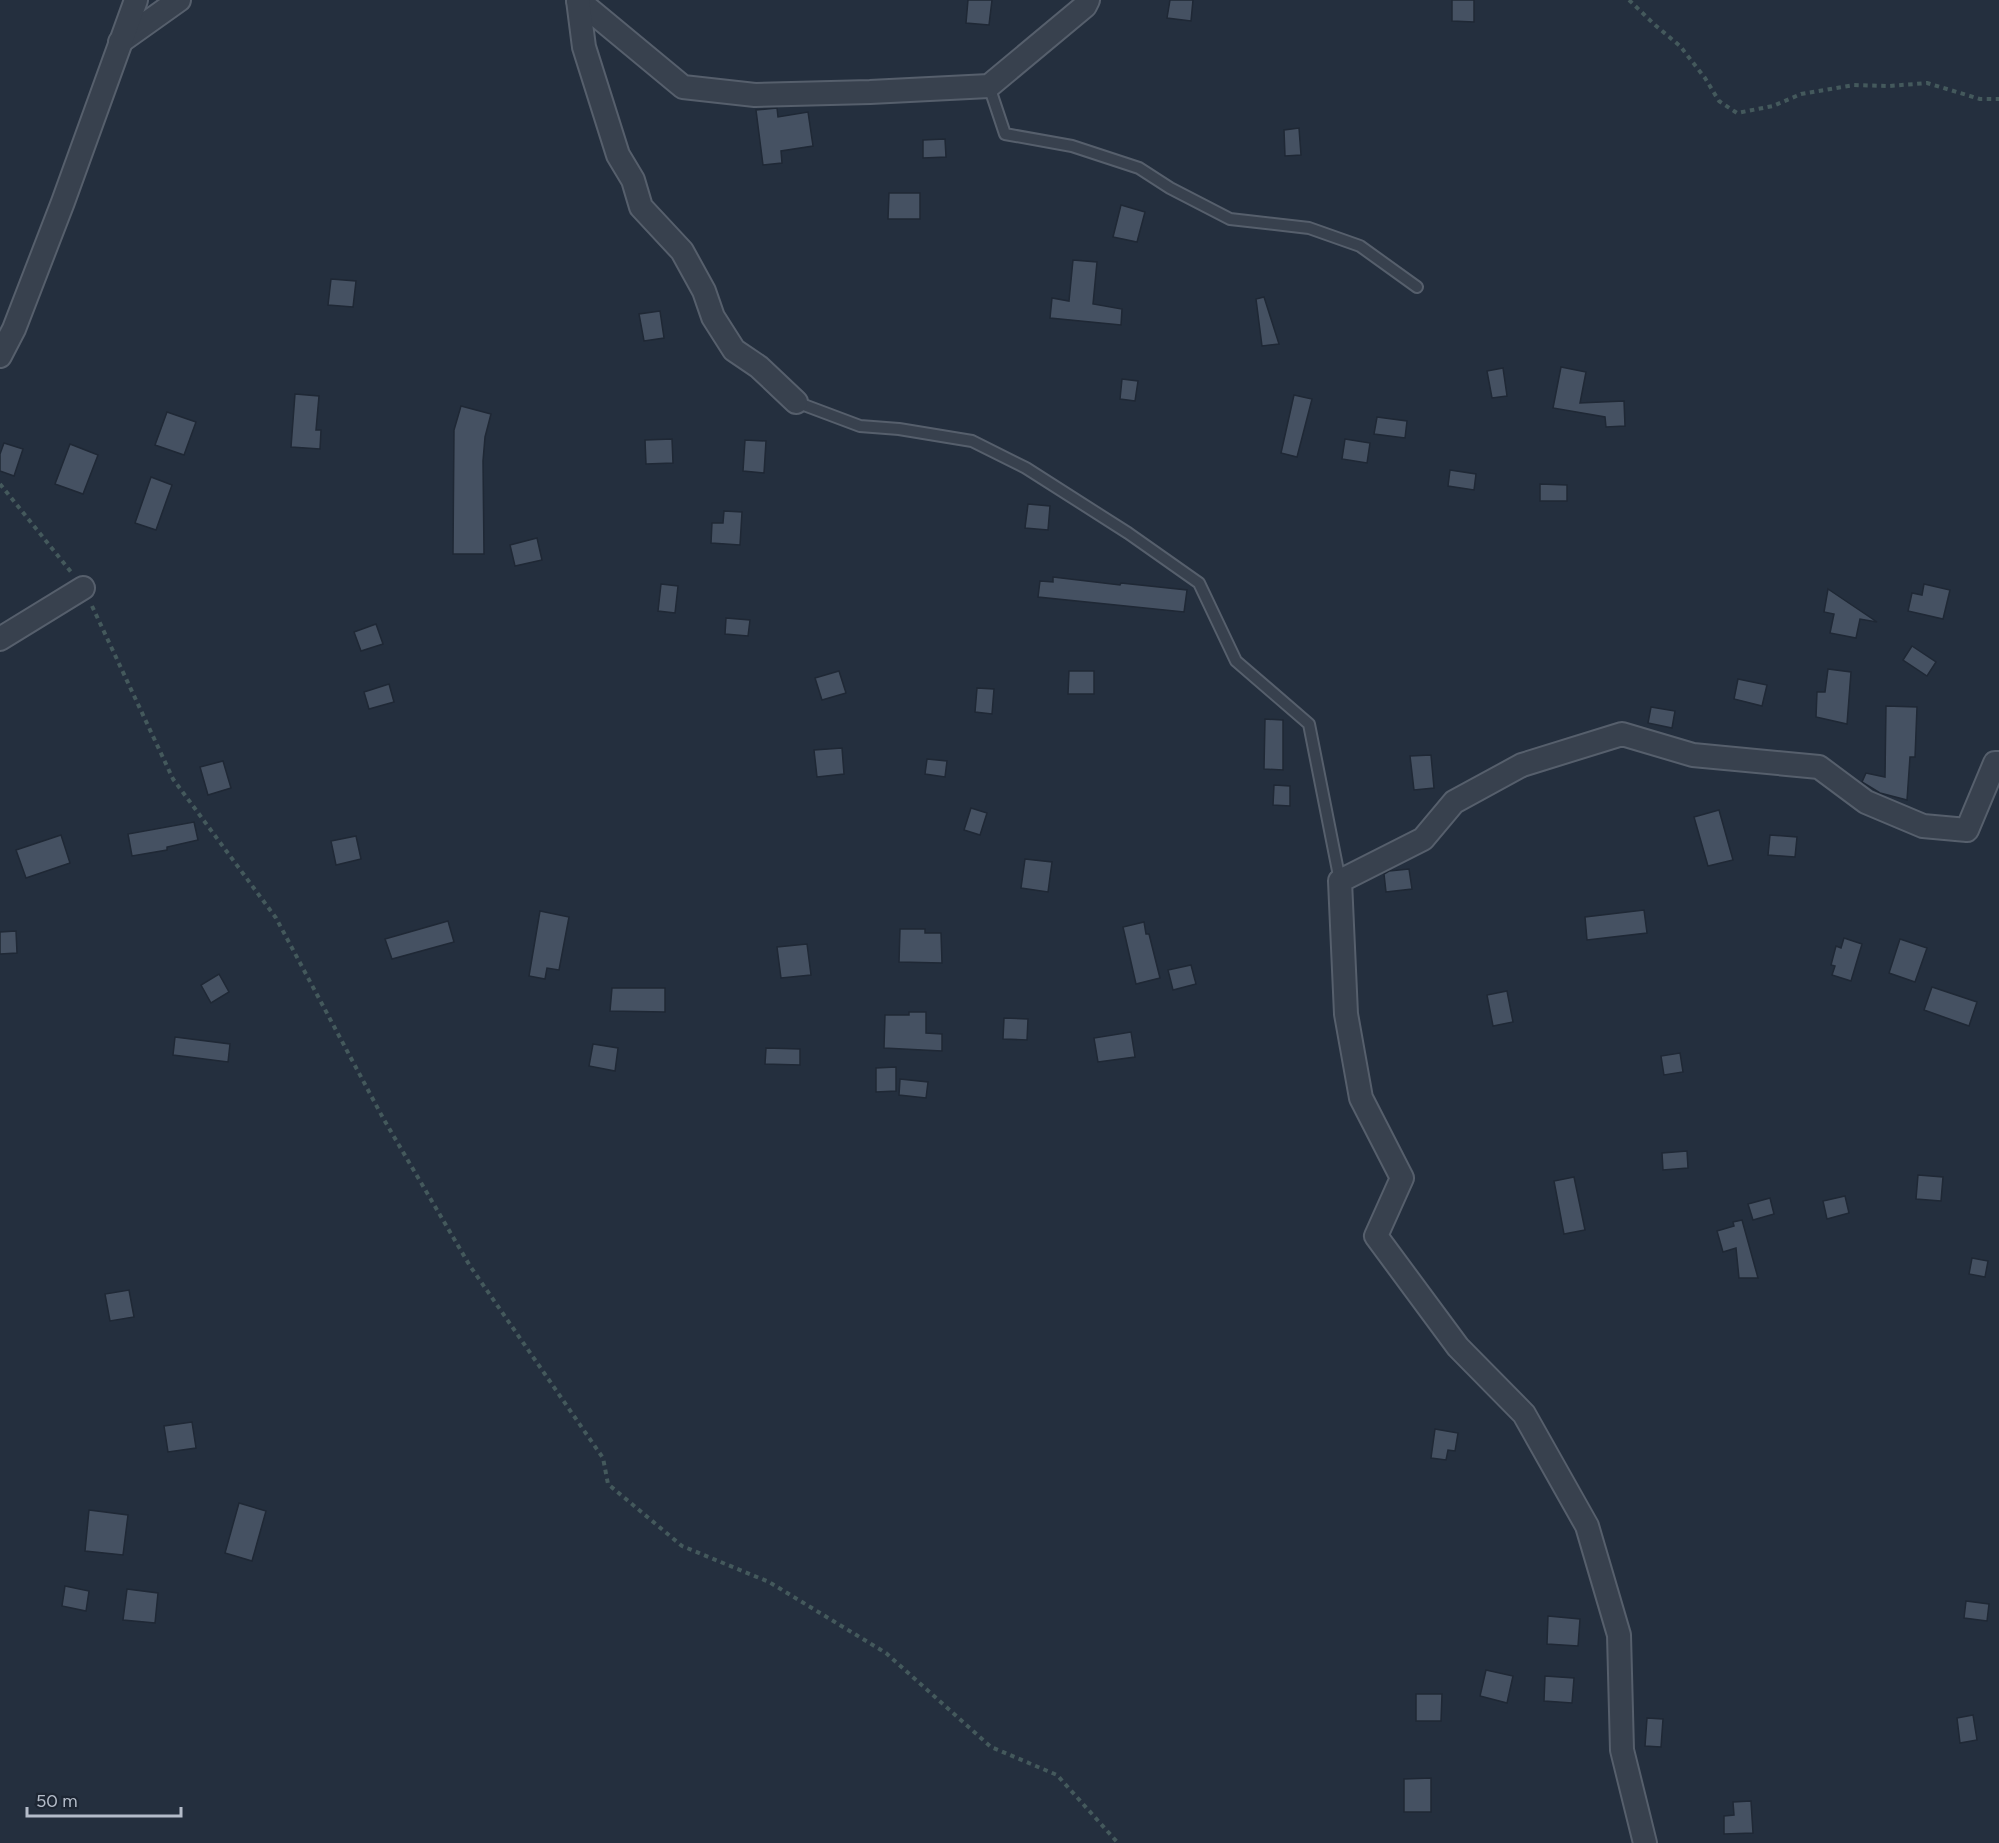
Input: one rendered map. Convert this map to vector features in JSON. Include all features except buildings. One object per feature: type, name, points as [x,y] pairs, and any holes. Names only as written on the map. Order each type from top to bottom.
[{"type":"street","points":[[0,356],[14,329],[63,202],[136,0]]},
{"type":"street","points":[[120,42],[179,0]]},
{"type":"street","points":[[578,0],[683,87],[756,94],[870,93],[989,86],[1085,6],[1088,0]]},
{"type":"street","points":[[578,0],[584,47],[618,154],[633,180],[641,207],[681,251],[704,291],[713,316],[734,350],[759,367],[796,402]]},
{"type":"street","points":[[0,639],[83,588]]},
{"type":"street","points":[[1645,1843],[1622,1750],[1619,1635],[1587,1526],[1524,1414],[1458,1347],[1376,1236],[1402,1178],[1361,1098],[1346,1014],[1340,881],[1423,839],[1454,802],[1522,765],[1622,734],[1693,755],[1819,767],[1866,802],[1923,826],[1967,830],[1995,763],[1999,763]]},
{"type":"lane","points":[[989,86],[1005,134],[1072,146],[1139,168],[1170,188],[1230,219],[1309,228],[1360,246],[1416,287]]},
{"type":"lane","points":[[796,402],[860,426],[899,429],[972,441],[1026,468],[1128,533],[1198,583],[1236,661],[1309,724],[1340,881]]},
{"type":"path","points":[[1629,0],[1654,26],[1680,46],[1705,78],[1719,101],[1737,113],[1773,106],[1801,94],[1854,85],[1889,86],[1927,82],[1980,99],[1999,99]]},
{"type":"path","points":[[0,484],[83,588],[173,778],[276,918],[383,1118],[470,1266],[603,1458],[608,1484],[682,1546],[769,1582],[886,1653],[991,1747],[1057,1775],[1118,1843]]}]
